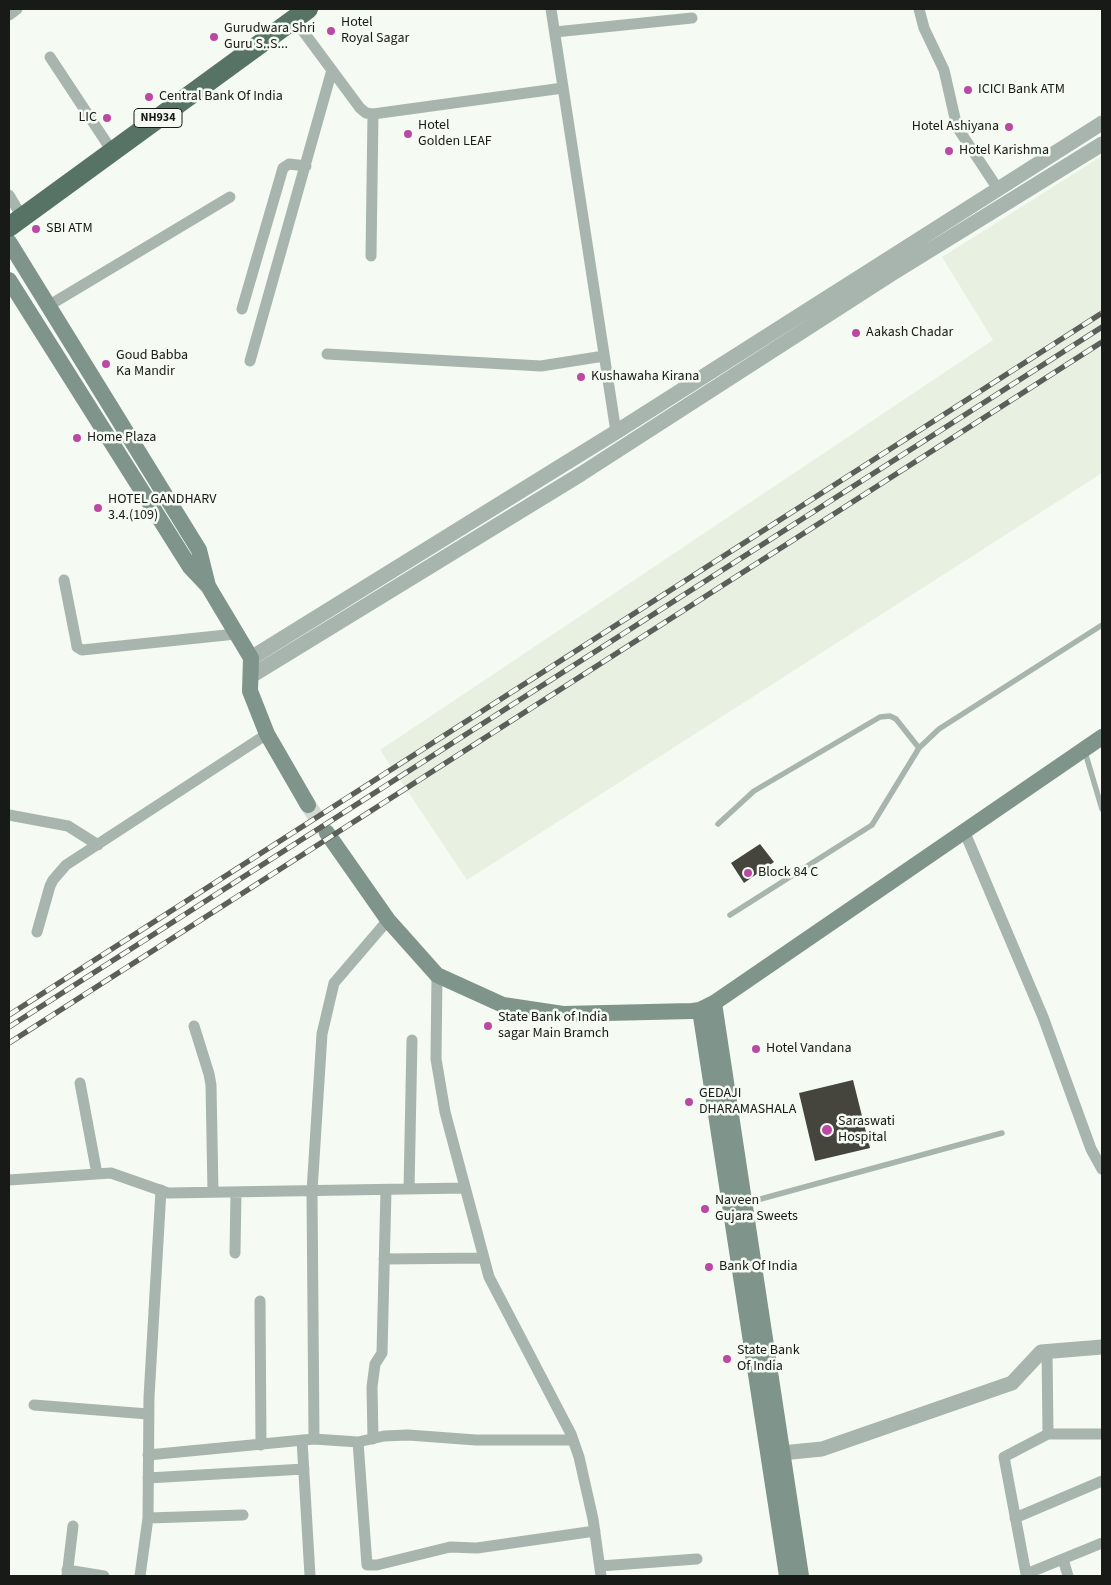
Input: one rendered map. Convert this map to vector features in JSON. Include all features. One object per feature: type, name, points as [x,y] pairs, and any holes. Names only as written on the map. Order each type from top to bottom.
[{"type":"highway","name":"NH934","points":[[16,222],[301,14]]},
{"type":"main road","points":[[9,242],[199,550],[208,586]]},
{"type":"main road","points":[[9,280],[190,567],[208,586],[251,658],[250,691],[267,734],[308,805]]},
{"type":"main road","points":[[327,833],[388,920],[436,975],[504,1005],[562,1014],[707,1007],[965,833],[1102,737]]},
{"type":"main road","points":[[707,1007],[745,1203],[776,1454],[787,1576]]},
{"type":"main road","points":[[707,1007],[776,1454],[801,1576]]},
{"type":"street","points":[[9,15],[17,9]]},
{"type":"street","points":[[551,9],[616,432]]},
{"type":"street","points":[[919,9],[924,28],[944,70],[957,128],[998,189]]},
{"type":"street","points":[[301,14],[332,70],[360,108],[373,114],[563,88]]},
{"type":"street","points":[[555,32],[692,18]]},
{"type":"street","points":[[50,57],[112,151]]},
{"type":"street","points":[[250,361],[332,70]]},
{"type":"street","points":[[371,256],[373,114]]},
{"type":"street","points":[[251,658],[616,432],[1102,123]]},
{"type":"street","points":[[250,676],[572,479],[886,277],[1102,144]]},
{"type":"street","points":[[242,309],[282,168],[289,164],[306,166]]},
{"type":"street","points":[[9,195],[16,222]]},
{"type":"street","points":[[48,306],[230,197]]},
{"type":"street","points":[[327,354],[541,366],[604,356]]},
{"type":"street","points":[[64,580],[77,647],[82,650],[236,634]]},
{"type":"street","points":[[37,932],[53,880],[66,865],[267,734]]},
{"type":"street","points":[[9,815],[68,826],[98,845]]},
{"type":"street","points":[[965,833],[1043,1017],[1090,1149],[1102,1169]]},
{"type":"street","points":[[310,1576],[304,1469],[308,1440],[312,1192],[322,1034],[334,983],[388,920]]},
{"type":"street","points":[[436,975],[436,1059],[445,1112],[484,1258],[492,1285],[573,1440],[579,1457],[595,1531],[600,1571],[697,1558]]},
{"type":"street","points":[[194,1026],[210,1074],[213,1192]]},
{"type":"street","points":[[410,1189],[412,1040]]},
{"type":"street","points":[[80,1083],[97,1174]]},
{"type":"street","points":[[9,1180],[112,1173],[168,1193],[465,1188]]},
{"type":"street","points":[[140,1576],[148,1518],[148,1414],[161,1190]]},
{"type":"street","points":[[373,1439],[372,1387],[375,1364],[382,1353],[386,1190]]},
{"type":"street","points":[[235,1253],[236,1192]]},
{"type":"street","points":[[384,1259],[484,1258]]},
{"type":"street","points":[[260,1300],[261,1444]]},
{"type":"street","points":[[776,1454],[822,1449],[1012,1382],[1041,1352],[1047,1350],[1102,1347]]},
{"type":"street","points":[[1047,1350],[1048,1434]]},
{"type":"street","points":[[34,1405],[148,1414]]},
{"type":"street","points":[[1102,1434],[1048,1434],[1004,1457],[1026,1574],[1102,1543]]},
{"type":"street","points":[[148,1455],[308,1440],[358,1442],[384,1436],[408,1435],[476,1440],[573,1440]]},
{"type":"street","points":[[358,1442],[367,1565],[377,1565],[450,1547],[477,1548],[595,1531]]},
{"type":"street","points":[[148,1478],[304,1469]]},
{"type":"street","points":[[1015,1518],[1102,1481]]},
{"type":"street","points":[[148,1518],[243,1515]]},
{"type":"street","points":[[73,1526],[67,1573],[104,1576]]},
{"type":"street","points":[[1063,1559],[1068,1576]]},
{"type":"lane","points":[[730,916],[872,825],[919,748],[939,729],[1102,624]]},
{"type":"lane","points":[[718,824],[754,790],[880,717],[890,716],[896,719],[919,748]]},
{"type":"lane","points":[[1084,750],[1102,809]]},
{"type":"lane","points":[[745,1203],[1002,1133]]},
{"type":"shaded area","points":[[1102,156],[1102,473],[467,880],[380,750],[993,340],[942,257]]},
{"type":"building","name":"Block 84 C","points":[[760,844],[774,862],[744,883],[731,863]]},
{"type":"building","points":[[853,1080],[870,1148],[815,1161],[799,1093]]},
{"type":"tunnel","points":[[308,805],[327,833]]},
{"type":"railway","points":[[9,1015],[1102,313]]},
{"type":"railway","points":[[9,1027],[1102,327]]},
{"type":"railway","points":[[9,1043],[1102,342]]},
{"type":"place","name":"Hotel Royal Sagar","points":[[331,31]]},
{"type":"place","name":"Gurudwara Shri Guru S..S...","points":[[214,37]]},
{"type":"place","name":"ICICI Bank ATM","points":[[968,90]]},
{"type":"place","name":"Central Bank Of India","points":[[149,97]]},
{"type":"place","name":"LIC","points":[[107,118]]},
{"type":"place","name":"Hotel Ashiyana","points":[[1009,127]]},
{"type":"place","name":"Hotel Golden LEAF","points":[[408,134]]},
{"type":"place","name":"Hotel Karishma","points":[[949,151]]},
{"type":"place","name":"SBI ATM","points":[[36,229]]},
{"type":"place","name":"Aakash Chadar","points":[[856,333]]},
{"type":"place","name":"Goud Babba Ka Mandir","points":[[106,364]]},
{"type":"place","name":"Kushawaha Kirana","points":[[581,377]]},
{"type":"place","name":"Home Plaza","points":[[77,438]]},
{"type":"place","name":"HOTEL GANDHARV 3.4.(109)","points":[[98,508]]},
{"type":"place","name":"Block 84 C","points":[[748,873]]},
{"type":"place","name":"State Bank of India sagar Main Bramch","points":[[488,1026]]},
{"type":"place","name":"Hotel Vandana","points":[[756,1049]]},
{"type":"place","name":"GEDAJI DHARAMASHALA","points":[[689,1102]]},
{"type":"place","name":"Saraswati Hospital","points":[[827,1130]]},
{"type":"place","name":"Naveen Gujara Sweets","points":[[705,1209]]},
{"type":"place","name":"Bank Of India","points":[[709,1267]]},
{"type":"place","name":"State Bank Of India","points":[[727,1359]]}]
